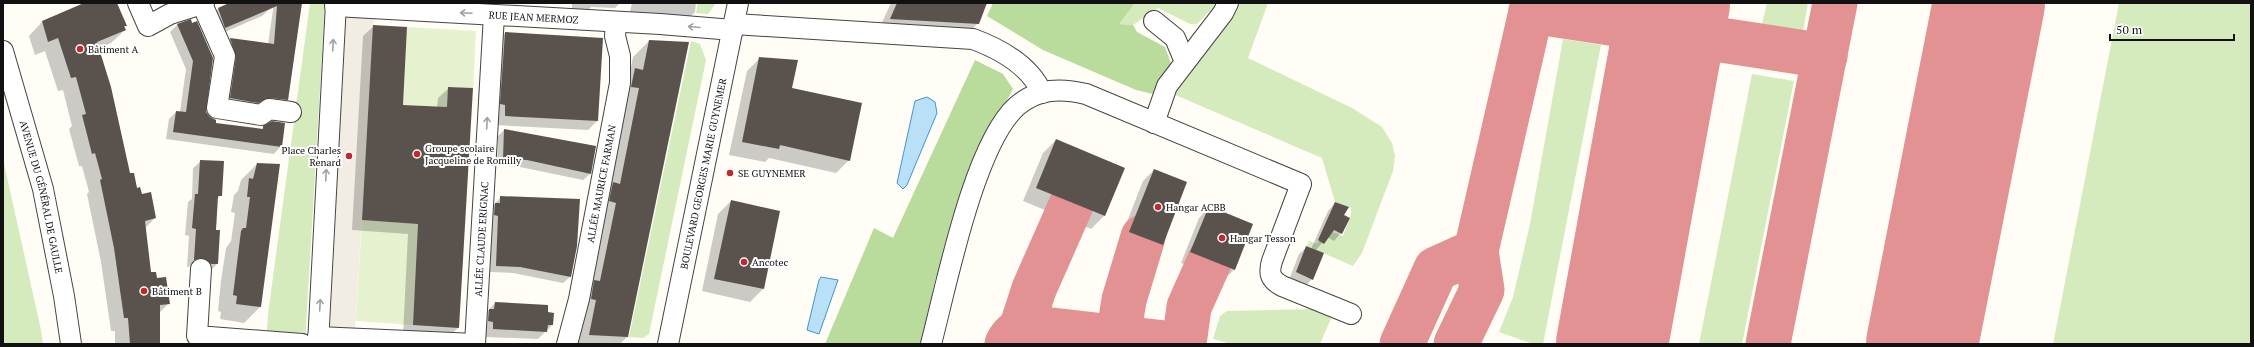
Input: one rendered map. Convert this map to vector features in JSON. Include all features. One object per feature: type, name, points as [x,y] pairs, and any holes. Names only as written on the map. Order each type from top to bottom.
[{"type":"street","points":[[138,3],[148,26],[170,14],[203,3],[225,56],[217,108],[261,115],[269,108],[291,112]]},
{"type":"street","name":"BOULEVARD GEORGES MARIE GUYNEMER","points":[[668,344],[738,3]]},
{"type":"street","points":[[1154,123],[1167,86],[1228,3]]},
{"type":"street","points":[[312,342],[336,5]]},
{"type":"street","name":"RUE JEAN MERMOZ","points":[[336,5],[494,15],[567,11],[616,22],[974,40],[988,45],[1018,63],[1034,77],[1042,93]]},
{"type":"street","name":"ALLÉE CLAUDE ERIGNAC","points":[[475,344],[494,15]]},
{"type":"street","points":[[1154,21],[1175,38],[1185,62]]},
{"type":"street","name":"ALLÉE MAURICE FARMAN","points":[[568,344],[579,299],[620,83],[620,56],[615,36],[616,22]]},
{"type":"street","name":"AVENUE DU GÉNÉRAL DE GAULLE","points":[[3,51],[43,189],[64,296],[71,344]]},
{"type":"street","points":[[931,344],[942,297],[985,158],[998,133],[1016,106],[1027,99],[1052,89],[1068,90],[1080,93],[1302,184],[1269,269],[1270,275],[1273,281],[1282,286],[1351,314]]},
{"type":"street","points":[[201,268],[197,336],[266,341],[475,344]]},
{"type":"green space","points":[[310,3],[325,3],[305,344],[266,344],[268,314]]},
{"type":"green space","points":[[698,3],[716,3],[708,14],[696,13]]},
{"type":"green space","points":[[993,3],[1135,3],[1119,24],[1133,25],[1137,32],[1165,47],[1172,66],[1153,94],[1136,90],[1043,50],[987,16]]},
{"type":"green space","points":[[1135,3],[1218,3],[1197,24],[1190,24],[1158,8],[1133,25],[1118,24]]},
{"type":"green space","points":[[1233,3],[1268,3],[1248,58],[1352,108],[1382,127],[1392,143],[1395,156],[1393,171],[1362,253],[1353,266],[1307,246],[1309,241],[1317,244],[1324,229],[1343,236],[1351,215],[1351,208],[1335,202],[1322,158],[1173,94]]},
{"type":"green space","points":[[1767,3],[1808,3],[1803,32],[1762,24]]},
{"type":"green space","points":[[2119,3],[2251,3],[2251,344],[2053,344]]},
{"type":"green space","points":[[407,27],[476,31],[473,88],[448,87],[447,107],[403,105]]},
{"type":"green space","points":[[1563,39],[1601,45],[1543,344],[1533,344],[1499,332],[1513,297],[1530,224]]},
{"type":"green space","points":[[691,41],[700,44],[706,60],[649,334],[643,338],[629,337]]},
{"type":"green space","points":[[975,60],[1003,74],[1013,89],[995,123],[935,280],[932,295],[931,317],[923,344],[825,344],[874,228],[893,238]]},
{"type":"green space","points":[[1752,74],[1794,81],[1742,344],[1699,344]]},
{"type":"green space","points":[[3,159],[41,330],[43,344],[3,344]]},
{"type":"green space","points":[[362,220],[418,224],[413,325],[356,321]]},
{"type":"green space","points":[[1314,309],[1333,314],[1320,344],[1231,344],[1213,339],[1220,316],[1227,311]]},
{"type":"shaded area","name":"Place Charles Renard","points":[[340,14],[374,16],[355,332],[330,330],[335,231],[328,230],[340,128],[345,43],[339,42]]},
{"type":"water","points":[[927,97],[935,102],[937,113],[907,185],[903,189],[897,183],[915,101]]},
{"type":"water","points":[[821,277],[838,280],[819,334],[807,330]]},
{"type":"building","points":[[84,3],[117,3],[127,26],[124,26],[126,30],[97,42],[111,87],[130,173],[134,173],[137,188],[140,187],[142,194],[151,192],[156,218],[145,221],[151,272],[156,272],[157,278],[166,277],[170,304],[160,305],[160,344],[130,344],[128,318],[124,318],[114,248],[100,180],[102,179],[95,153],[92,154],[82,115],[86,114],[76,77],[71,78],[58,38],[48,42],[42,21]]},
{"type":"building","points":[[229,3],[302,3],[288,100],[270,98],[258,103],[230,98],[236,57],[230,38],[274,44],[277,6],[225,28],[218,8]]},
{"type":"building","points":[[897,3],[987,3],[979,24],[890,19]]},
{"type":"building","points":[[191,19],[192,23],[197,21],[213,58],[206,112],[210,117],[216,120],[216,123],[263,129],[263,126],[272,121],[285,123],[282,147],[173,132],[176,111],[186,112],[193,61],[177,24]]},
{"type":"building","name":"Groupe scolaire Jacqueline de Romilly","points":[[373,25],[407,27],[403,105],[447,107],[448,87],[473,88],[459,328],[413,325],[418,224],[362,220]]},
{"type":"building","points":[[505,32],[603,38],[598,121],[505,116],[505,105],[500,104]]},
{"type":"building","points":[[649,40],[689,42],[628,337],[589,335],[596,300],[591,299],[594,280],[600,281],[616,203],[609,201],[613,182],[620,184],[639,88],[631,87],[635,68],[643,70]]},
{"type":"building","points":[[759,57],[798,60],[792,88],[862,103],[850,161],[780,145],[779,149],[742,142]]},
{"type":"building","points":[[504,129],[596,146],[591,174],[527,160],[503,159]]},
{"type":"building","points":[[1056,139],[1125,168],[1105,216],[1036,188]]},
{"type":"building","points":[[200,160],[224,161],[222,196],[218,196],[216,230],[220,230],[218,264],[211,264],[202,258],[194,260],[196,229],[192,228],[195,194],[198,194]]},
{"type":"building","points":[[257,163],[280,164],[261,307],[236,304],[237,296],[233,295],[241,231],[243,228],[246,228],[250,197],[247,197],[249,178],[253,179]]},
{"type":"building","name":"Hangar ACBB","points":[[1154,169],[1187,182],[1163,245],[1129,232]]},
{"type":"building","points":[[500,196],[580,199],[577,246],[571,277],[520,267],[496,266],[498,216],[494,215],[495,203],[500,203]]},
{"type":"building","name":"Ancotec","points":[[731,200],[780,211],[764,289],[714,279]]},
{"type":"building","points":[[1335,202],[1349,207],[1344,215],[1350,218],[1342,234],[1334,230],[1324,244],[1318,240]]},
{"type":"building","name":"Hangar Tesson","points":[[1209,206],[1253,224],[1235,270],[1190,252]]},
{"type":"building","points":[[1306,246],[1324,253],[1313,280],[1296,272]]},
{"type":"building","points":[[495,302],[548,305],[548,312],[554,313],[553,325],[548,325],[547,332],[493,329],[493,322],[488,321],[489,309],[494,309]]},
{"type":"taxiway","points":[[1456,344],[1482,290],[1476,251],[1533,3]]},
{"type":"taxiway","points":[[1768,344],[1835,3]]},
{"type":"taxiway","points":[[1531,11],[1825,56]]},
{"type":"taxiway","points":[[1021,329],[1034,289],[1071,205]]},
{"type":"taxiway","points":[[1118,338],[1124,300],[1143,237]]},
{"type":"taxiway","points":[[1402,344],[1436,269],[1476,251]]},
{"type":"taxiway","points":[[1184,344],[1189,307],[1210,260]]},
{"type":"taxiway","points":[[1007,344],[1012,336],[1018,332],[1035,328],[1174,344]]},
{"type":"runway","points":[[1612,344],[1674,3]]},
{"type":"runway","points":[[1922,344],[1989,3]]},
{"type":"place","name":"Bâtiment A","points":[[80,49]]},
{"type":"place","name":"Groupe scolaire Jacqueline de Romilly","points":[[417,154]]},
{"type":"place","name":"Place Charles Renard","points":[[349,156]]},
{"type":"place","name":"SE GUYNEMER","points":[[730,173]]},
{"type":"place","name":"Hangar ACBB","points":[[1158,207]]},
{"type":"place","name":"Hangar Tesson","points":[[1222,238]]},
{"type":"place","name":"Ancotec","points":[[744,262]]},
{"type":"place","name":"Bâtiment B","points":[[144,291]]}]
